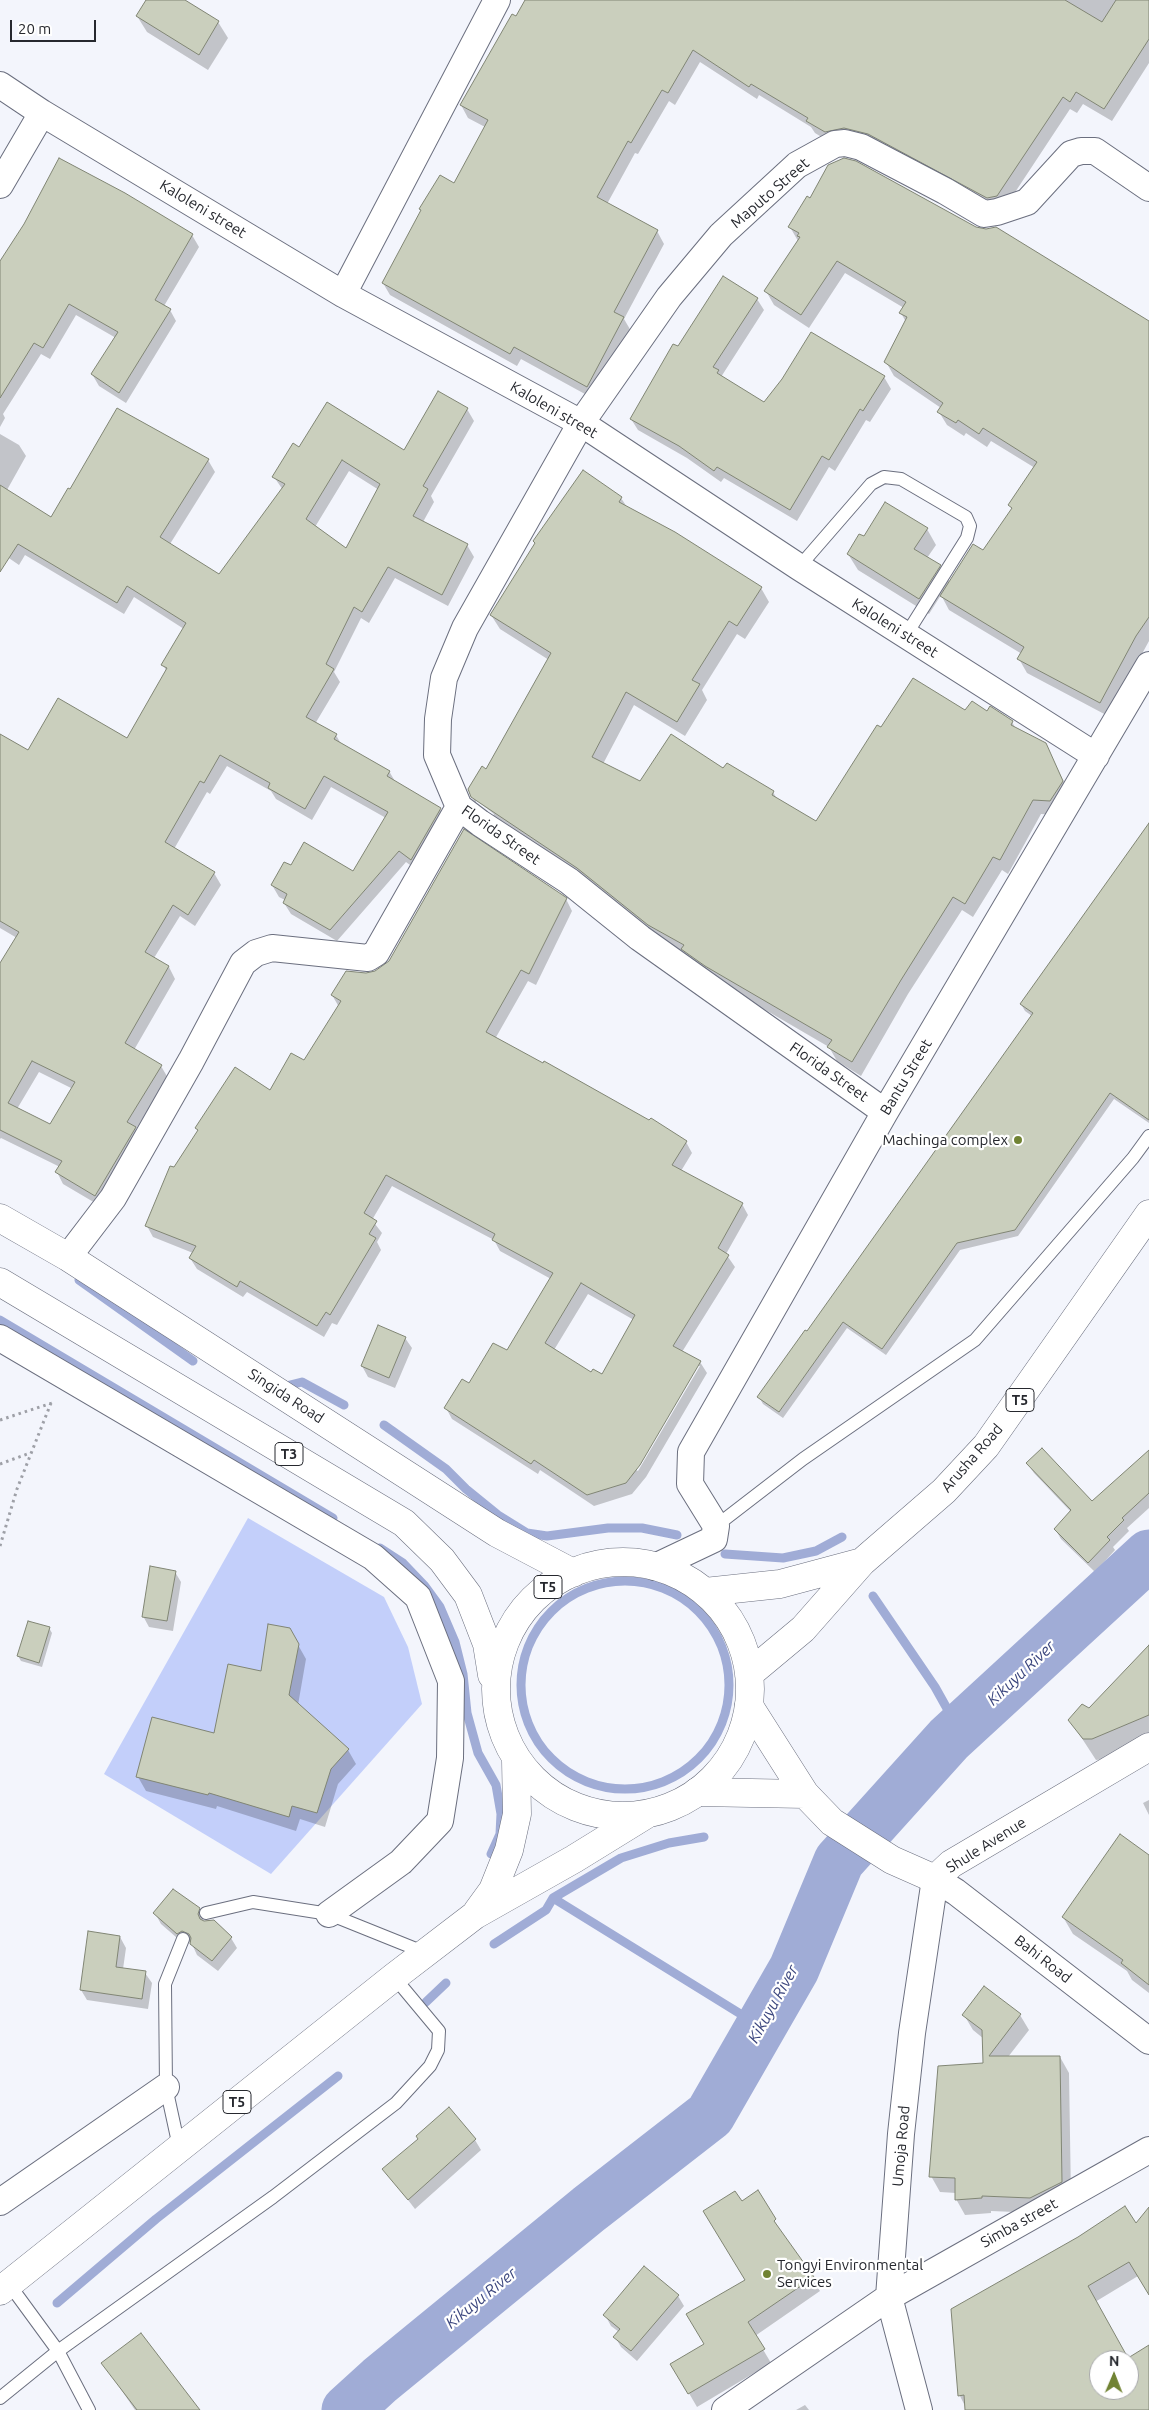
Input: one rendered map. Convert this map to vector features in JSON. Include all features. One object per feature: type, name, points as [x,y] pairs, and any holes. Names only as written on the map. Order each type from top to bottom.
[{"type":"main road","name":"Arusha Road","points":[[862,1562],[944,1491],[986,1446],[1149,1214]]},
{"type":"main road","name":"Singida Road","points":[[0,1218],[68,1257],[497,1533],[572,1573]]},
{"type":"main road","name":"T3","points":[[0,1282],[404,1523],[442,1560],[468,1595],[487,1644],[495,1696]]},
{"type":"main road","name":"T5","points":[[705,1592],[780,1584],[862,1562]]},
{"type":"main road","name":"T5","points":[[749,1674],[803,1629],[862,1562]]},
{"type":"main road","name":"T5","points":[[626,1563],[655,1566],[681,1576],[705,1592],[726,1616],[742,1643],[749,1674],[749,1706],[740,1739],[722,1769],[697,1792],[673,1806],[647,1814],[610,1816],[574,1806],[541,1787],[516,1760],[505,1740],[498,1720],[495,1696],[496,1669],[506,1638],[522,1611],[545,1588],[572,1573],[598,1565],[626,1563]]},
{"type":"main road","name":"Shule Avenue","points":[[749,1706],[805,1794],[832,1822],[894,1861],[935,1879],[950,1864],[1149,1747]]},
{"type":"main road","name":"T5","points":[[475,1915],[493,1890],[510,1850],[517,1814],[516,1760]]},
{"type":"main road","points":[[697,1792],[805,1794]]},
{"type":"main road","name":"T5","points":[[4,2288],[394,1977],[475,1915],[574,1859],[647,1814]]},
{"type":"street","points":[[343,294],[497,0]]},
{"type":"street","name":"Kaloleni street","points":[[0,85],[42,113],[343,294],[581,422],[799,567],[1096,756]]},
{"type":"street","points":[[0,185],[42,113]]},
{"type":"street","name":"Maputo Street","points":[[581,422],[669,297],[721,235],[797,165],[835,144],[845,143],[861,147],[945,191],[984,214],[997,212],[1027,202],[1071,154],[1081,150],[1096,151],[1149,188]]},
{"type":"street","name":"Florida Street","points":[[581,422],[466,628],[444,678],[438,719],[438,755],[460,807],[480,823],[569,882],[640,938],[886,1112]]},
{"type":"street","name":"Bantu Street","points":[[716,1526],[690,1484],[691,1452],[886,1112],[1149,665]]},
{"type":"street","points":[[68,1257],[113,1198],[191,1061],[242,964],[256,953],[272,948],[368,958],[376,953],[460,807]]},
{"type":"street","points":[[0,1338],[373,1557],[418,1597],[451,1681],[450,1758],[440,1821],[402,1862],[329,1914]]},
{"type":"street","points":[[655,1566],[714,1540],[716,1526]]},
{"type":"street","name":"Bahi Road","points":[[935,1879],[956,1892],[1149,2041]]},
{"type":"street","name":"Umoja Road","points":[[919,2410],[889,2297],[903,2116],[912,2034],[935,1879]]},
{"type":"street","points":[[0,2202],[166,2087]]},
{"type":"street","name":"Simba street","points":[[725,2410],[889,2297],[1149,2150]]},
{"type":"lane","points":[[799,567],[871,484],[884,477],[901,479],[966,516],[970,526],[967,538],[906,635]]},
{"type":"lane","points":[[716,1526],[803,1459],[976,1340],[1133,1158],[1149,1136]]},
{"type":"lane","points":[[206,1913],[253,1902],[329,1914],[426,1952]]},
{"type":"lane","points":[[179,2148],[166,2087],[165,1984],[184,1939]]},
{"type":"lane","points":[[0,2398],[58,2351],[288,2186],[396,2103],[430,2066],[438,2050],[439,2031],[394,1977]]},
{"type":"lane","points":[[4,2288],[58,2351],[89,2410]]},
{"type":"path","points":[[0,1420],[90,1391]]},
{"type":"path","points":[[0,1546],[31,1453],[51,1404]]},
{"type":"path","points":[[0,1464],[31,1453]]},
{"type":"shaded area","points":[[248,1518],[384,1597],[408,1647],[422,1704],[271,1874],[104,1774]]},
{"type":"building","points":[[146,0],[185,0],[219,21],[199,55],[136,16]]},
{"type":"building","points":[[525,0],[1065,0],[1102,22],[1116,0],[1149,0],[1149,39],[1104,109],[1076,92],[1070,102],[1063,97],[997,196],[987,198],[868,134],[844,128],[825,132],[806,121],[808,118],[751,84],[749,87],[693,50],[668,93],[662,90],[631,143],[628,141],[597,197],[658,230],[614,312],[624,317],[587,387],[514,347],[510,354],[382,283],[421,210],[419,209],[440,175],[454,183],[488,120],[460,105],[512,14],[516,16]]},
{"type":"building","points":[[59,158],[125,193],[193,234],[155,300],[171,309],[119,393],[91,374],[118,332],[69,304],[43,348],[34,343],[0,398],[0,261],[24,224]]},
{"type":"building","points":[[844,158],[856,161],[976,227],[986,229],[996,227],[1149,321],[1149,617],[1136,636],[1100,703],[1017,659],[1024,647],[940,596],[973,544],[983,550],[1012,508],[1008,505],[1037,462],[983,428],[979,434],[958,420],[956,423],[937,412],[943,403],[884,362],[907,317],[899,313],[906,302],[837,261],[801,315],[764,291],[800,237],[797,236],[799,233],[788,227],[807,196],[810,198],[828,165]]},
{"type":"building","points":[[723,276],[758,298],[713,367],[719,370],[717,373],[764,402],[782,379],[811,332],[885,376],[863,411],[860,409],[829,460],[822,456],[790,510],[717,467],[714,471],[679,446],[630,419],[673,344],[678,346]]},
{"type":"building","points":[[438,391],[468,408],[423,486],[428,489],[413,516],[468,544],[442,595],[388,567],[362,612],[354,607],[326,664],[334,669],[306,717],[337,734],[334,739],[390,771],[387,776],[441,808],[411,860],[399,851],[330,930],[283,903],[287,894],[271,885],[284,862],[291,865],[304,842],[353,871],[388,812],[324,776],[305,809],[268,788],[270,783],[220,755],[204,783],[200,781],[165,842],[215,872],[188,915],[173,905],[145,952],[169,966],[125,1043],[162,1065],[127,1122],[136,1127],[95,1196],[55,1172],[62,1161],[0,1130],[0,963],[19,932],[0,921],[0,734],[28,750],[58,698],[127,738],[167,668],[161,665],[186,623],[127,586],[117,603],[18,544],[0,572],[0,485],[51,517],[68,488],[70,489],[117,408],[209,459],[160,537],[219,574],[285,484],[272,477],[293,443],[299,447],[327,402],[404,450]],"holes":[[[342,460],[380,484],[346,548],[306,519]],[[32,1061],[75,1082],[50,1124],[8,1103]]]},
{"type":"building","points":[[583,470],[622,497],[619,502],[675,532],[762,587],[737,626],[729,621],[692,680],[700,684],[677,722],[626,692],[592,757],[640,781],[671,734],[723,768],[727,763],[774,791],[772,795],[816,821],[877,725],[881,727],[913,678],[965,710],[972,701],[987,711],[990,706],[1013,721],[1011,725],[1046,743],[1063,781],[1050,801],[1033,800],[1000,860],[993,857],[965,904],[953,897],[852,1062],[827,1047],[832,1040],[705,966],[681,949],[684,945],[648,925],[577,868],[471,797],[468,789],[482,766],[486,769],[551,653],[490,615],[535,543],[533,541]]},
{"type":"building","points":[[885,502],[928,528],[914,549],[941,565],[919,599],[847,554],[859,534],[864,536]]},
{"type":"building","points":[[1149,823],[1149,1120],[1110,1093],[1015,1230],[957,1243],[882,1349],[843,1322],[779,1412],[757,1397],[805,1330],[807,1331],[1033,1013],[1020,1004]]},
{"type":"building","points":[[464,829],[567,898],[529,974],[521,970],[486,1032],[543,1063],[544,1061],[649,1120],[651,1118],[687,1141],[672,1165],[743,1203],[718,1248],[729,1255],[673,1346],[701,1361],[640,1465],[626,1483],[587,1495],[534,1460],[531,1464],[444,1408],[462,1379],[469,1383],[493,1343],[507,1350],[553,1273],[492,1240],[495,1234],[386,1175],[364,1213],[377,1221],[369,1234],[376,1238],[330,1315],[326,1312],[317,1326],[240,1281],[237,1287],[189,1258],[196,1246],[145,1226],[170,1166],[174,1167],[198,1130],[195,1128],[235,1067],[270,1090],[291,1053],[304,1060],[341,1001],[331,995],[346,971],[366,973],[375,971],[389,961]],"holes":[[[581,1283],[635,1315],[602,1374],[593,1369],[591,1372],[545,1343]]]},
{"type":"building","points":[[378,1325],[406,1337],[389,1378],[361,1366]]},
{"type":"building","points":[[1042,1448],[1092,1501],[1149,1450],[1149,1493],[1122,1518],[1124,1520],[1107,1537],[1110,1540],[1088,1563],[1054,1529],[1071,1510],[1026,1463]]},
{"type":"building","points":[[150,1566],[176,1571],[167,1621],[142,1617]]},
{"type":"building","points":[[28,1621],[50,1627],[39,1663],[17,1656]]},
{"type":"building","points":[[268,1624],[290,1628],[299,1644],[289,1695],[349,1749],[331,1769],[317,1813],[292,1806],[289,1817],[209,1793],[208,1795],[136,1777],[152,1717],[214,1733],[228,1664],[261,1671]]},
{"type":"building","points":[[1149,1645],[1149,1715],[1092,1739],[1083,1739],[1068,1720],[1082,1704],[1089,1708]]},
{"type":"building","points":[[1120,1834],[1149,1855],[1149,1985],[1121,1963],[1123,1960],[1062,1917]]},
{"type":"building","points":[[173,1889],[200,1908],[198,1914],[200,1919],[204,1921],[214,1920],[232,1937],[212,1961],[190,1944],[191,1938],[189,1934],[182,1931],[177,1934],[153,1913]]},
{"type":"building","points":[[88,1931],[120,1936],[116,1967],[146,1971],[142,1999],[80,1990]]},
{"type":"building","points":[[984,1986],[1021,2014],[989,2056],[1060,2056],[1062,2182],[1030,2198],[982,2196],[982,2198],[955,2200],[955,2178],[929,2177],[938,2066],[983,2063],[982,2030],[962,2015]]},
{"type":"building","points":[[449,2107],[476,2139],[408,2200],[382,2169],[418,2139],[416,2136]]},
{"type":"building","points":[[758,2190],[776,2219],[774,2221],[814,2277],[748,2322],[765,2349],[688,2394],[670,2364],[704,2344],[686,2314],[745,2280],[703,2211],[735,2191],[742,2201]]},
{"type":"building","points":[[1125,2206],[1136,2223],[1149,2207],[1149,2295],[1129,2262],[1088,2286],[1124,2350],[1089,2350],[1089,2400],[1139,2400],[1139,2351],[1149,2345],[1149,2410],[965,2410],[964,2395],[958,2396],[951,2309],[1078,2237]]},
{"type":"building","points":[[644,2266],[679,2295],[631,2351],[613,2337],[620,2329],[603,2315]]},
{"type":"building","points":[[141,2333],[200,2410],[137,2410],[101,2363]]},
{"type":"waterway","points":[[79,1280],[193,1361]]},
{"type":"waterway","points":[[0,1320],[333,1518]]},
{"type":"waterway","points":[[282,1387],[302,1382],[344,1405]]},
{"type":"waterway","points":[[384,1425],[446,1469],[466,1489],[498,1515],[527,1533],[547,1536],[608,1528],[642,1528],[677,1535]]},
{"type":"waterway","points":[[725,1554],[783,1558],[816,1551],[842,1537]]},
{"type":"waterway","points":[[380,1548],[403,1563],[424,1585],[440,1607],[455,1642],[463,1674],[467,1713],[478,1753],[496,1785],[501,1814],[500,1834],[491,1854]]},
{"type":"waterway","name":"Kikuyu River","points":[[347,2410],[380,2380],[589,2209],[710,2115],[794,1969],[839,1861],[949,1739],[1149,1555]]},
{"type":"waterway","points":[[625,1581],[645,1583],[674,1593],[691,1605],[705,1619],[721,1645],[727,1665],[729,1685],[727,1705],[717,1734],[705,1751],[691,1765],[665,1781],[645,1787],[625,1789],[605,1787],[576,1777],[559,1765],[545,1751],[529,1725],[523,1705],[521,1685],[523,1665],[533,1636],[545,1619],[559,1605],[585,1589],[605,1583],[625,1581]]},
{"type":"waterway","points":[[873,1596],[935,1687],[959,1730]]},
{"type":"waterway","points":[[494,1944],[546,1910],[553,1898],[621,1858],[669,1843],[704,1837]]},
{"type":"waterway","points":[[553,1898],[760,2026]]},
{"type":"waterway","points":[[426,2002],[446,1983]]},
{"type":"waterway","points":[[57,2303],[156,2219],[338,2076]]},
{"type":"place","name":"Machinga complex","points":[[1018,1140]]},
{"type":"place","name":"Tongyi Environmental Services","points":[[767,2274]]}]
